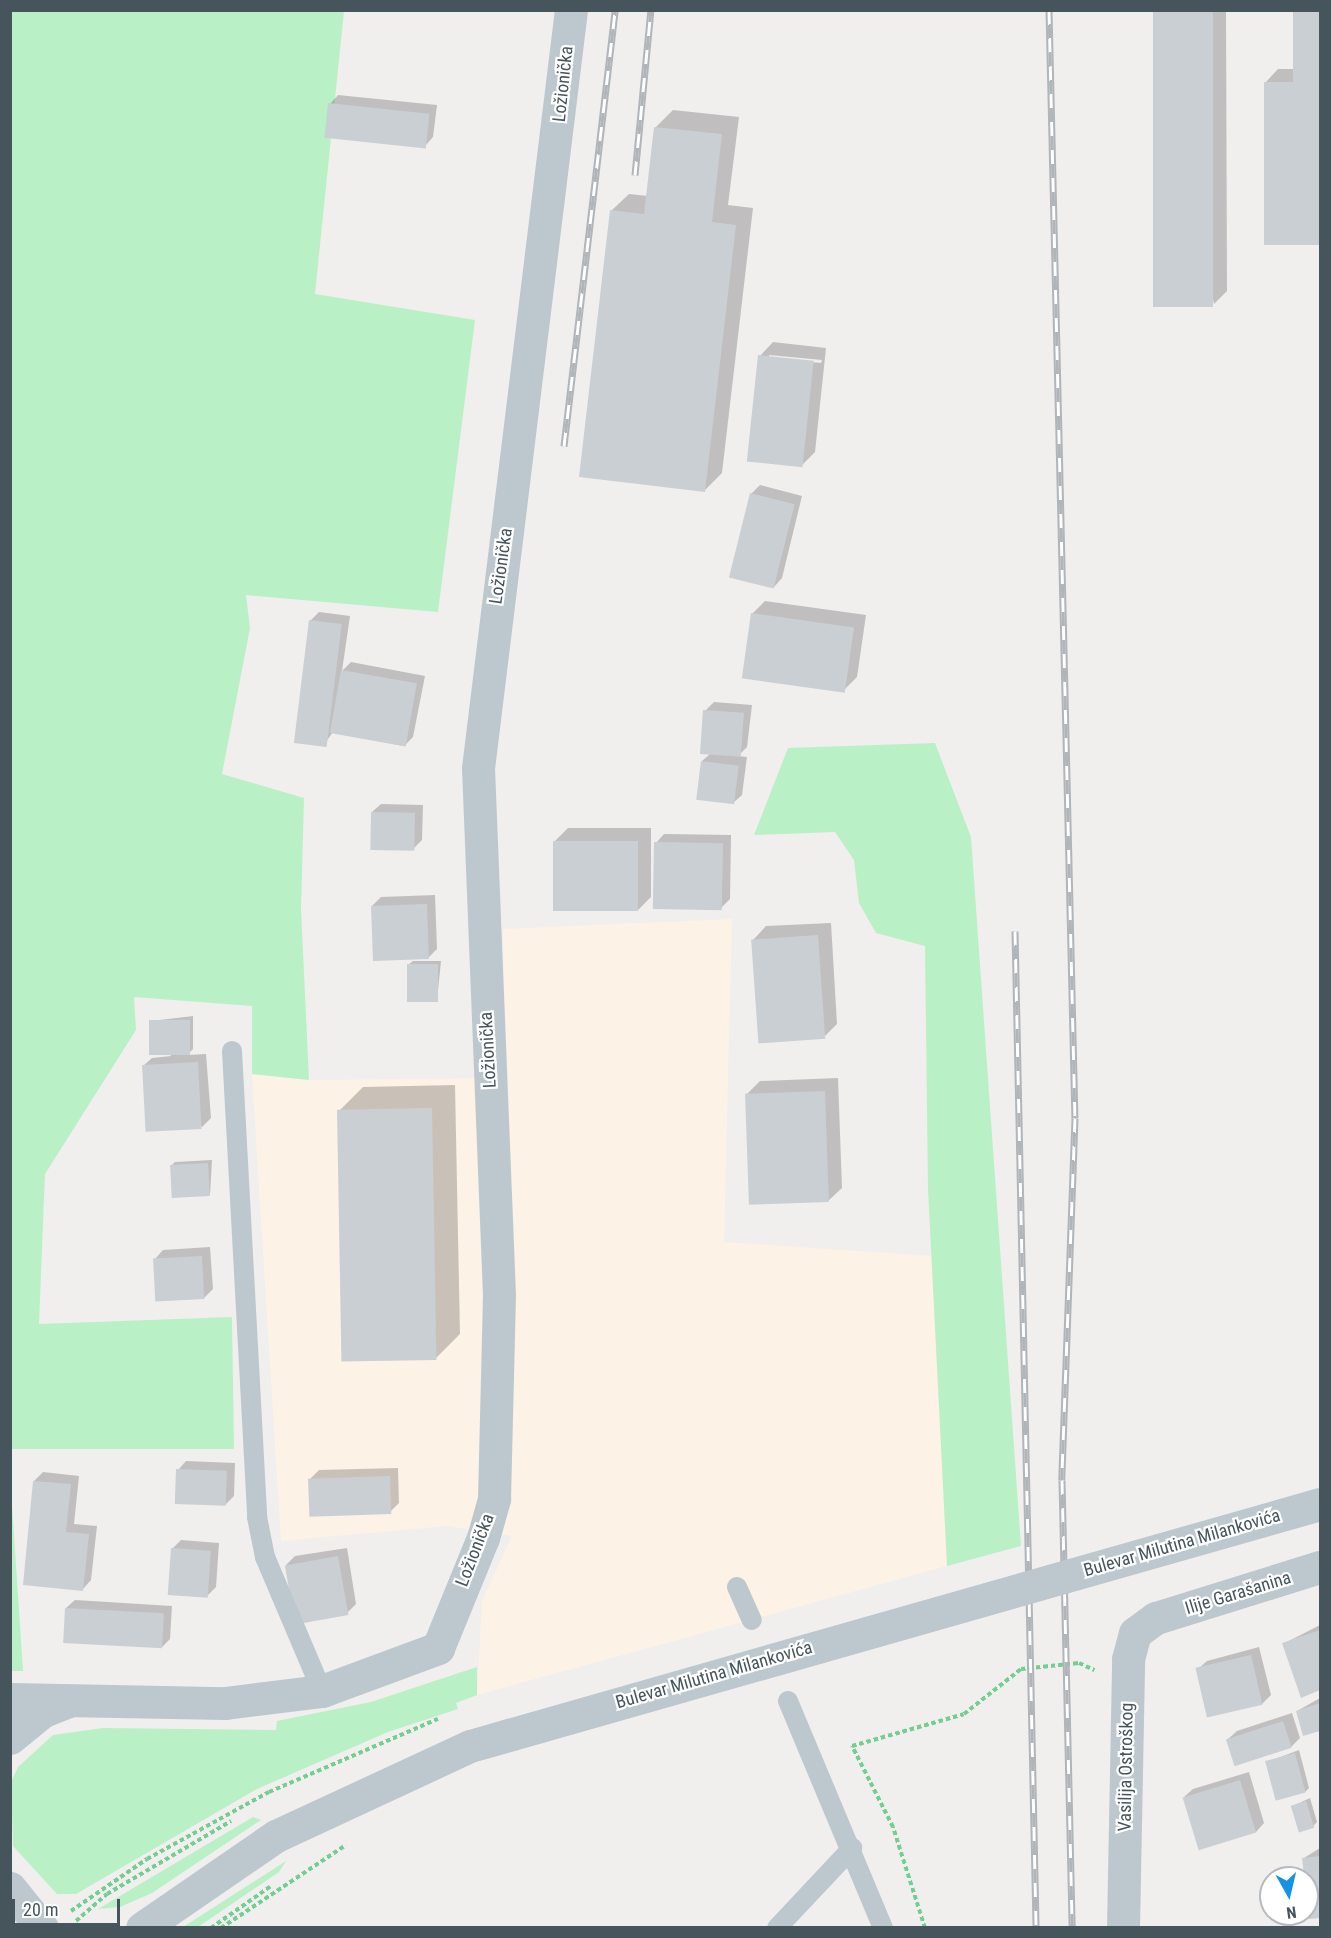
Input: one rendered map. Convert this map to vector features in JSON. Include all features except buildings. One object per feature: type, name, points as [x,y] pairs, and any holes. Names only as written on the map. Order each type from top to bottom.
[{"type":"street","name":"Ložionička","points":[[10,1699],[247,1702],[322,1691],[438,1648],[494,1499],[499,1295],[478,768],[571,10]]},
{"type":"street","name":"Bulevar Milutina Milankovića","points":[[142,1928],[276,1836],[470,1746],[1320,1504]]},
{"type":"street","name":"Ilije Garašanina","points":[[1156,1618],[1320,1567]]},
{"type":"street","name":"Vasilija Ostroškog","points":[[1123,1928],[1128,1670],[1135,1633],[1156,1618]]},
{"type":"street","points":[[10,1738],[43,1711],[76,1699]]},
{"type":"street","points":[[10,1888],[42,1928]]},
{"type":"lane","points":[[232,1051],[257,1517],[265,1557],[322,1691]]},
{"type":"lane","points":[[737,1587],[752,1620]]},
{"type":"lane","points":[[788,1701],[884,1928]]},
{"type":"lane","points":[[777,1928],[852,1848]]},
{"type":"path","points":[[925,1928],[893,1827],[852,1746],[964,1714],[1022,1669],[1079,1663],[1099,1672],[1128,1670]]},
{"type":"path","points":[[221,1928],[347,1844]]},
{"type":"shaded area","points":[[732,919],[724,1242],[934,1256],[947,1566],[477,1695],[482,1601],[512,1536],[448,1526],[281,1541],[252,1074],[309,1080],[504,1078],[503,929]]},
{"type":"green space","points":[[10,11],[344,11],[315,294],[475,320],[438,612],[246,595],[250,628],[222,774],[304,798],[301,909],[309,1080],[252,1074],[252,1006],[134,997],[136,1030],[45,1174],[39,1324],[232,1317],[234,1449],[11,1449]]},
{"type":"green space","points":[[935,743],[971,837],[1021,1546],[947,1566],[928,1189],[925,946],[876,933],[859,903],[854,860],[835,832],[754,835],[788,748]]},
{"type":"green space","points":[[11,1489],[23,1671],[11,1671]]},
{"type":"green space","points":[[477,1667],[477,1695],[456,1703],[458,1709],[388,1732],[257,1789],[76,1894],[57,1894],[13,1846],[11,1782],[18,1767],[53,1735],[103,1728],[276,1730],[277,1721],[371,1702]]},
{"type":"green space","points":[[253,1817],[261,1820],[152,1893],[120,1907],[98,1909]]},
{"type":"green space","points":[[286,1861],[279,1872],[198,1927],[183,1927]]},
{"type":"railway","points":[[564,446],[615,10]]},
{"type":"railway","points":[[635,175],[651,10]]},
{"type":"railway","points":[[1049,10],[1075,1118],[1062,1480],[1072,1928]]},
{"type":"railway","points":[[1015,931],[1036,1928]]}]
